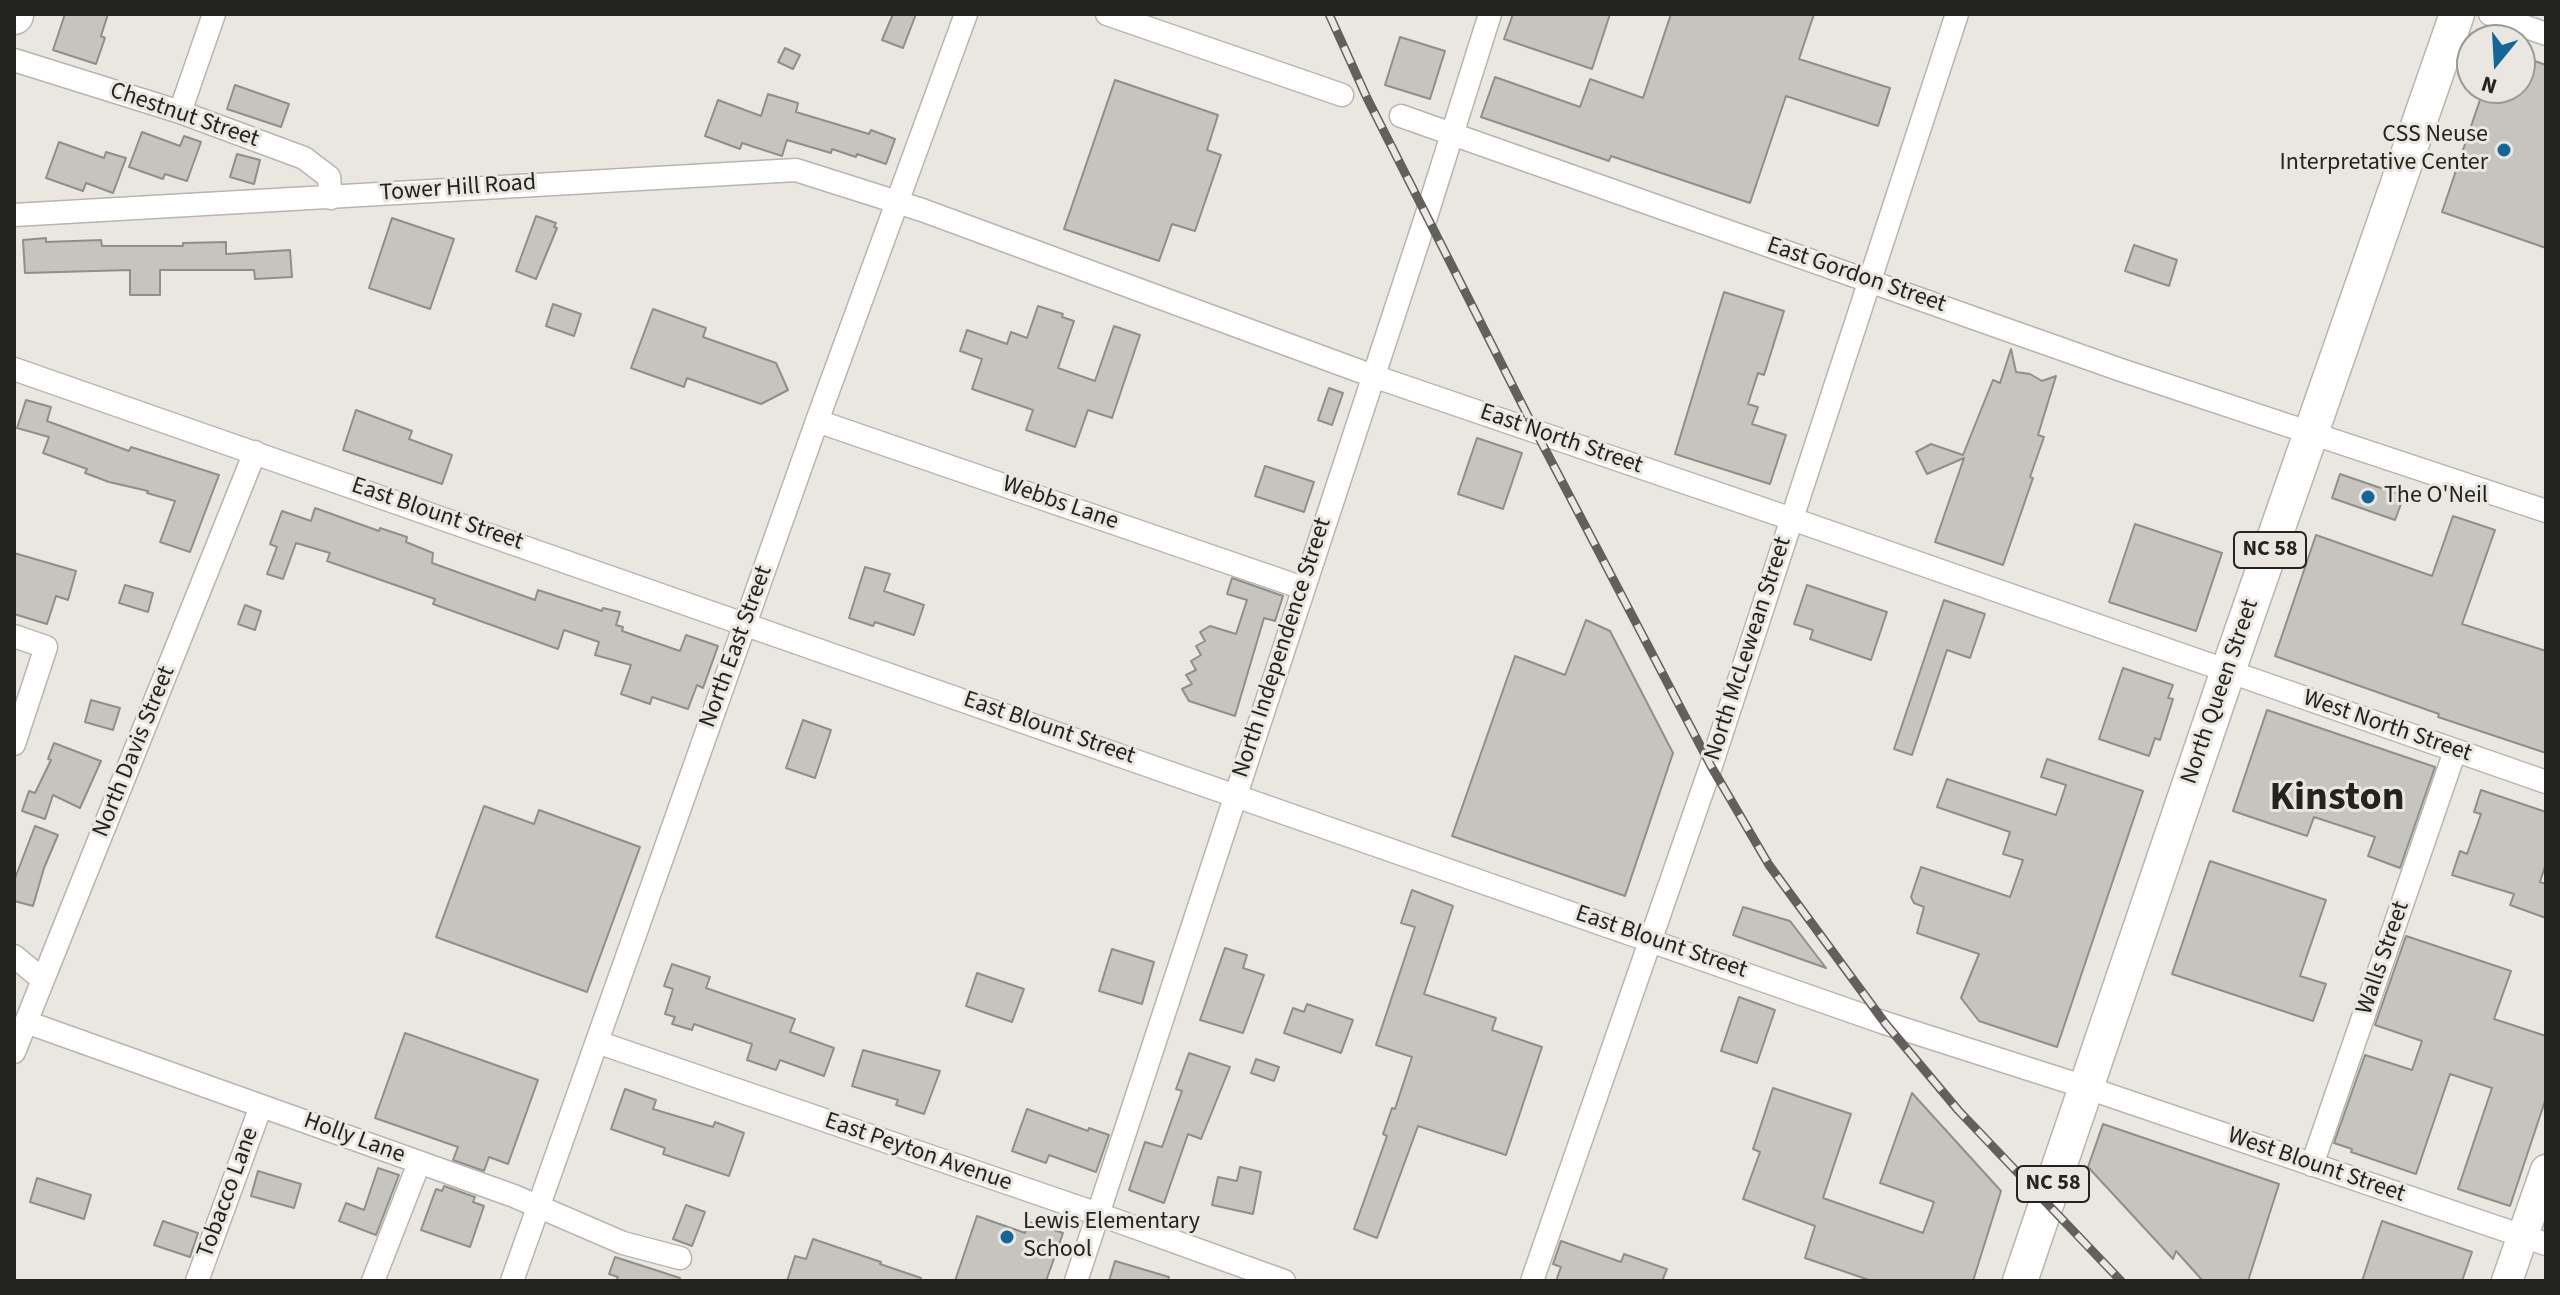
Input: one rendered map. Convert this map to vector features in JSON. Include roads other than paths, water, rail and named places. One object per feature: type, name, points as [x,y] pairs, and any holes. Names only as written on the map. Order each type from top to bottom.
[{"type":"main road","name":"North Queen Street","points":[[2020,1281],[2457,14]]},
{"type":"street","points":[[180,112],[214,14]]},
{"type":"street","name":"North East Street","points":[[512,1281],[817,421],[966,14]]},
{"type":"street","points":[[1107,14],[1342,95]]},
{"type":"street","name":"North Independence Street","points":[[1076,1281],[1490,14]]},
{"type":"street","name":"North McLewean Street","points":[[1532,1281],[1711,766],[1957,14]]},
{"type":"street","points":[[2490,14],[2546,34]]},
{"type":"street","name":"Chestnut Street","points":[[14,60],[180,112],[304,158],[329,177],[331,198]]},
{"type":"street","name":"East Gordon Street","points":[[1401,116],[2121,370],[2546,511]]},
{"type":"street","name":"Tower Hill Road","points":[[14,215],[796,170],[896,202]]},
{"type":"street","name":"East North Street","points":[[896,202],[1373,376],[2228,671]]},
{"type":"street","name":"East Blount Street","points":[[14,369],[1885,1023],[2085,1087]]},
{"type":"street","name":"Webbs Lane","points":[[817,421],[1303,588]]},
{"type":"street","name":"North Davis Street","points":[[14,1052],[255,452]]},
{"type":"street","points":[[14,636],[46,647],[14,744]]},
{"type":"street","name":"West North Street","points":[[2228,671],[2546,782]]},
{"type":"street","name":"Walls Street","points":[[2312,1165],[2455,751]]},
{"type":"street","points":[[14,956],[43,980]]},
{"type":"street","name":"Holly Lane","points":[[26,1022],[539,1207],[623,1243],[680,1258]]},
{"type":"street","name":"East Peyton Avenue","points":[[597,1042],[1284,1281]]},
{"type":"street","name":"West Blount Street","points":[[2085,1087],[2534,1240]]},
{"type":"street","name":"Tobacco Lane","points":[[197,1281],[261,1106]]},
{"type":"street","points":[[373,1281],[419,1163]]},
{"type":"street","points":[[2507,1281],[2534,1240],[2546,1170]]},
{"type":"railway","points":[[1329,14],[1367,98],[1536,432],[1711,766],[1769,865],[1885,1023],[1958,1110],[2121,1281]]},
{"type":"place","name":"CSS Neuse Interpretative Center","points":[[2504,150]]},
{"type":"place","name":"The O'Neil","points":[[2368,497]]},
{"type":"place","name":"Lewis Elementary School","points":[[1007,1237]]},
{"type":"district","name":"Kinston","points":[[2337,800]]}]
